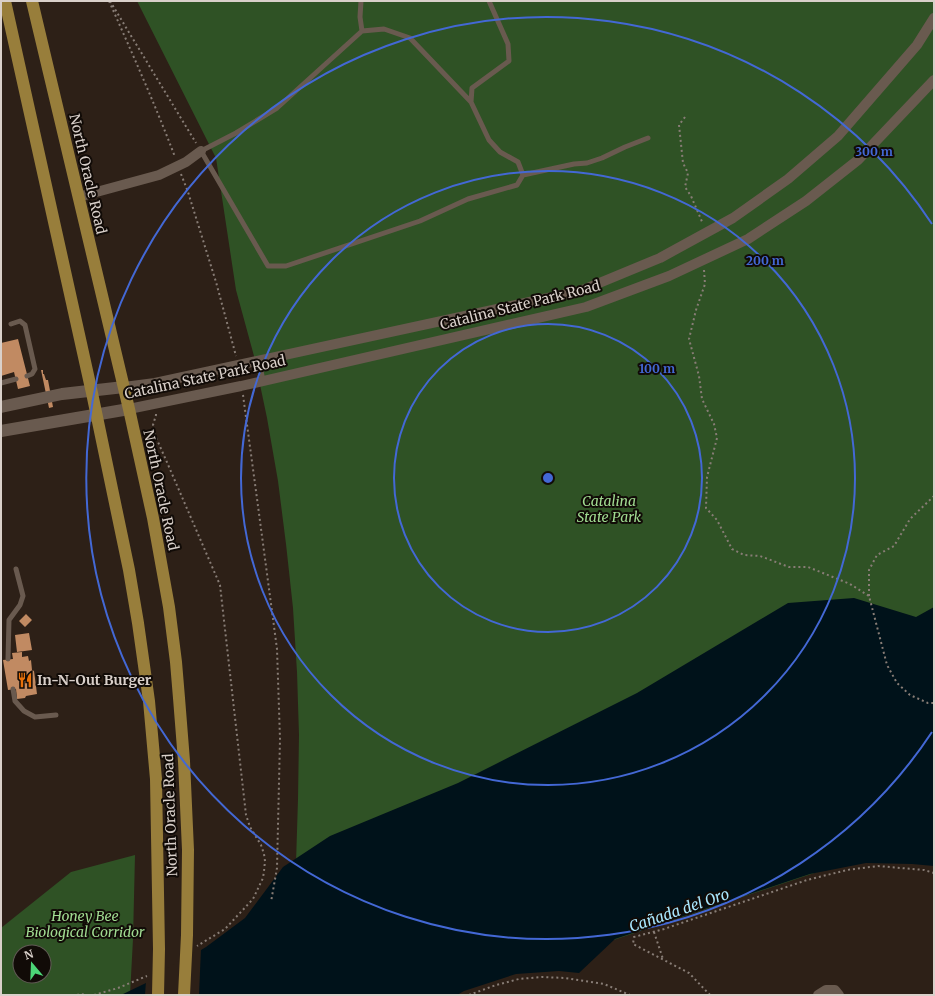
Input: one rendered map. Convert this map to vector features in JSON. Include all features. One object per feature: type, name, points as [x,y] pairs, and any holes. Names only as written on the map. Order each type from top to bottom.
[{"type":"highway","name":"North Oracle Road","points":[[5,1],[92,390],[129,570],[138,623],[149,701],[156,779],[159,949],[158,995]]},
{"type":"highway","name":"North Oracle Road","points":[[32,1],[129,409],[153,518],[168,607],[176,662],[184,761],[187,842],[187,936],[184,995]]},
{"type":"street","name":"Catalina State Park Road","points":[[124,387],[238,365],[580,291],[660,258],[733,218],[788,179],[838,136],[917,44],[934,18]]},
{"type":"street","name":"Catalina State Park Road","points":[[1,431],[129,409],[241,386],[586,307],[669,276],[748,239],[806,201],[858,160],[934,80]]},
{"type":"street","points":[[78,197],[159,175],[186,162],[201,151]]},
{"type":"street","points":[[1,407],[62,394],[124,387]]},
{"type":"street","points":[[818,995],[826,990],[835,990],[839,995]]},
{"type":"lane","points":[[361,1],[360,18],[362,31]]},
{"type":"lane","points":[[471,102],[472,88],[509,61],[508,44],[488,1]]},
{"type":"lane","points":[[384,29],[410,38],[471,102],[488,140],[500,152],[518,162],[523,174],[517,185],[468,199],[420,221],[286,266],[268,266],[201,151],[236,133],[277,108],[362,31],[384,29]]},
{"type":"lane","points":[[523,174],[574,164],[587,163],[648,138]]},
{"type":"lane","points":[[11,324],[20,321],[25,325],[35,369],[32,374],[27,376]]},
{"type":"lane","points":[[259,360],[263,381]]},
{"type":"lane","points":[[1,383],[16,379]]},
{"type":"lane","points":[[8,659],[9,620],[20,605],[23,596],[16,569]]},
{"type":"lane","points":[[13,689],[15,701],[24,711],[35,717],[56,715]]},
{"type":"path","points":[[110,1],[201,151]]},
{"type":"path","points":[[110,1],[160,118],[188,192],[216,282],[238,365]]},
{"type":"path","points":[[685,117],[679,125],[683,164],[688,173],[685,187],[691,196],[704,227],[704,234]]},
{"type":"path","points":[[704,260],[705,284],[696,310],[689,339],[699,376],[702,399],[714,424],[716,438],[707,476],[706,508],[717,520],[732,549],[744,555],[760,556],[789,566],[808,567],[850,584],[869,596]]},
{"type":"path","points":[[241,386],[277,648],[280,739],[278,853],[271,902]]},
{"type":"path","points":[[154,404],[156,415],[153,424],[154,433],[220,584],[246,815],[250,826],[261,845],[265,861],[262,878],[253,899],[225,929],[193,948]]},
{"type":"path","points":[[934,496],[910,519],[894,546],[877,555],[869,570],[869,596],[887,664],[897,683],[910,695],[928,703],[934,703]]},
{"type":"path","points":[[710,995],[689,973],[632,944],[634,937],[692,920],[807,880],[847,870],[878,866],[924,870],[934,873]]},
{"type":"path","points":[[654,932],[663,960]]},
{"type":"path","points":[[94,995],[118,988],[148,976]]},
{"type":"path","points":[[469,995],[519,978],[542,977],[565,978],[604,984],[630,995]]},
{"type":"path","points":[[77,995],[87,995]]},
{"type":"green space","name":"Catalina State Park","points":[[137,1],[934,1],[934,833],[449,995],[296,863],[299,735],[293,608],[278,481],[267,418],[254,356],[236,290],[216,158]]},
{"type":"green space","name":"Honey Bee Biological Corridor","points":[[135,855],[130,995],[1,995],[1,928],[71,872]]},
{"type":"water","name":"Cañada del Oro","points":[[854,598],[916,617],[934,607],[934,866],[866,863],[810,874],[615,939],[579,973],[559,971],[516,974],[464,991],[457,995],[121,995],[146,983],[206,947],[245,918],[283,867],[330,836],[458,783],[637,693],[788,603]]},
{"type":"pier","points":[[201,948],[199,995],[145,995],[146,981]]},
{"type":"building","points":[[18,339],[30,386],[18,389],[14,372],[1,376],[1,343]]},
{"type":"building","points":[[41,370],[43,370],[46,380],[48,380],[53,407],[49,408]]},
{"type":"building","points":[[26,614],[32,620],[25,627],[19,621]]},
{"type":"building","points":[[29,633],[32,650],[17,652],[15,635]]},
{"type":"building","name":"In-N-Out Burger","points":[[22,652],[22,657],[28,656],[29,661],[31,660],[37,694],[17,699],[16,689],[8,690],[3,660],[13,659],[12,653]]},
{"type":"place","name":"In-N-Out Burger","points":[[25,680]]}]
